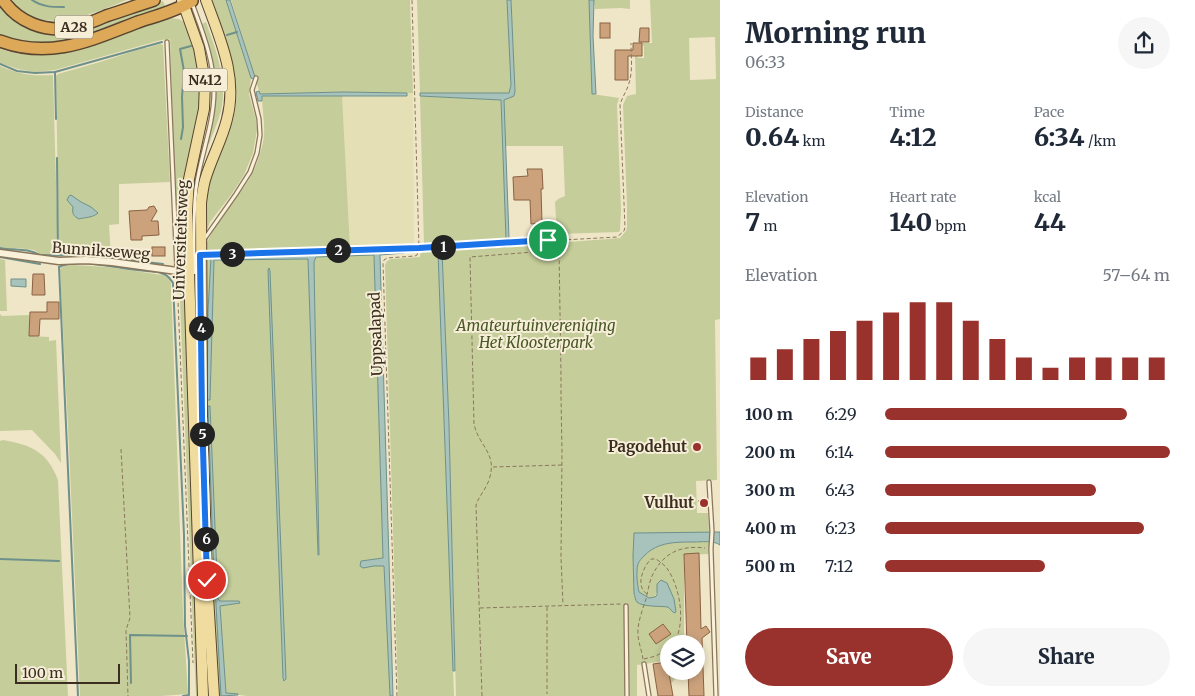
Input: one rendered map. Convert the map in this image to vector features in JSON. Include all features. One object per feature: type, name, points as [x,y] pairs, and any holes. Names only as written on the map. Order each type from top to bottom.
[{"type":"highway","name":"A28","points":[[3,0],[24,20],[46,28],[59,29],[72,28],[154,0]]},
{"type":"highway","name":"A28","points":[[0,41],[30,49],[65,47],[95,38],[188,1]]},
{"type":"main road","name":"Universiteitsweg","points":[[203,696],[194,271],[205,180],[227,121],[231,96],[228,62],[206,0]]},
{"type":"main road","name":"Universiteitsweg","points":[[188,1],[200,48],[206,96],[204,115],[188,188],[187,212],[196,255]]},
{"type":"main road","name":"Universiteitsweg","points":[[194,271],[201,359],[205,518],[214,696]]},
{"type":"street","name":"Bunnikseweg","points":[[0,253],[59,261],[86,260],[177,271],[194,271]]},
{"type":"lane","points":[[166,42],[177,271]]},
{"type":"lane","points":[[196,255],[250,172],[257,153],[260,135],[259,119],[252,90],[256,78]]},
{"type":"lane","name":"Universiteitsweg","points":[[194,271],[196,387],[208,696]]},
{"type":"lane","points":[[709,482],[716,696]]},
{"type":"lane","points":[[626,606],[627,696]]},
{"type":"lane","points":[[644,664],[649,696]]},
{"type":"path","points":[[412,0],[419,248]]},
{"type":"path","points":[[196,255],[419,248],[617,237],[624,231],[620,105],[629,85],[631,75],[631,43]]},
{"type":"path","name":"Uppsalapad","points":[[397,696],[383,263],[387,258],[416,256],[419,248]]},
{"type":"path","points":[[482,696],[476,504],[489,481],[492,459],[476,432],[474,424],[470,257],[559,250],[563,605]]},
{"type":"path","points":[[177,271],[193,666]]},
{"type":"path","points":[[121,448],[130,618],[126,630],[128,696]]},
{"type":"path","points":[[492,467],[562,465]]},
{"type":"path","points":[[644,664],[638,636],[641,615],[652,576],[667,555],[677,550],[698,547],[711,549]]},
{"type":"path","points":[[647,595],[642,586],[642,572],[645,564],[651,559],[656,559],[666,567],[671,575],[678,595],[680,620],[678,635]]},
{"type":"path","points":[[480,608],[621,604],[626,606]]},
{"type":"path","points":[[547,606],[547,694]]},
{"type":"path","points":[[643,659],[660,654]]},
{"type":"shaded area","points":[[407,93],[413,93],[414,245],[350,248],[342,96],[407,96]]},
{"type":"green space","points":[[12,0],[127,0],[83,16],[52,21],[24,12]]},
{"type":"green space","points":[[212,0],[226,0],[251,78],[249,94],[257,130],[253,153],[244,175],[210,222],[204,237],[206,196],[215,165],[235,113],[236,104],[233,64]]},
{"type":"green space","points":[[231,0],[410,0],[413,93],[260,94]]},
{"type":"green space","points":[[417,0],[507,0],[510,93],[420,93]]},
{"type":"green space","points":[[511,0],[589,0],[592,94],[619,98],[617,105],[621,209],[619,232],[557,234],[555,202],[565,196],[563,146],[505,146],[504,100],[514,96],[515,91]]},
{"type":"green space","points":[[594,0],[630,0],[630,9],[595,9]]},
{"type":"green space","name":"Amateurtuinvereniging Het Kloosterpark","points":[[650,0],[720,0],[720,319],[715,320],[717,480],[696,481],[697,513],[708,513],[709,533],[634,534],[635,599],[643,604],[669,607],[676,611],[674,599],[657,591],[655,597],[649,598],[639,592],[637,568],[639,562],[651,550],[666,543],[709,542],[709,554],[684,555],[684,635],[660,635],[660,662],[637,665],[637,696],[456,696],[449,425],[442,250],[620,238],[627,227],[623,105],[627,96],[636,94],[635,54],[638,58],[644,58],[642,43],[652,43]],"holes":[[[715,37],[716,79],[690,80],[689,38]]]},
{"type":"green space","points":[[163,1],[165,6],[72,39],[40,46],[0,39],[0,6],[17,22],[36,31],[46,33],[104,21]]},
{"type":"green space","points":[[170,18],[179,19],[185,23],[198,64],[200,81],[185,260],[178,267],[170,39],[55,70],[35,72],[0,63],[0,49],[18,54],[36,55],[72,51]]},
{"type":"green space","points":[[206,22],[220,66],[223,88],[221,111],[209,144],[215,101],[215,80],[211,54],[202,24]]},
{"type":"green space","points":[[160,44],[163,45],[170,182],[119,184],[119,224],[109,225],[111,257],[59,255],[56,76]]},
{"type":"green space","points":[[0,66],[26,74],[53,75],[58,255],[40,254],[34,250],[0,247]]},
{"type":"green space","points":[[342,95],[350,248],[205,252],[211,234],[248,181],[258,159],[264,135],[262,96]]},
{"type":"green space","points":[[420,96],[501,100],[506,239],[424,245]]},
{"type":"green space","points":[[421,251],[438,251],[454,696],[398,696],[385,265],[391,259],[420,257]]},
{"type":"green space","points":[[374,255],[383,558],[362,561],[360,566],[364,568],[384,565],[390,696],[247,696],[226,693],[220,606],[239,603],[218,600],[209,406],[213,550],[221,695],[227,696],[217,696],[209,596],[204,258],[211,258],[208,310],[208,400],[210,399],[214,260],[308,259],[319,555],[314,262],[316,257]]},
{"type":"green space","points":[[0,259],[5,260],[7,311],[0,311]]},
{"type":"green space","points":[[64,266],[107,267],[162,275],[168,278],[171,284],[183,613],[188,694],[80,696],[60,270]]},
{"type":"green space","points":[[179,275],[185,280],[195,576],[191,578]]},
{"type":"green space","points":[[0,314],[2,316],[29,315],[29,336],[49,337],[49,341],[56,340],[61,463],[32,430],[0,431]]},
{"type":"green space","points":[[0,441],[22,444],[37,451],[49,463],[58,480],[68,696],[0,696]]},
{"type":"green space","points":[[191,583],[197,587],[201,696],[196,696]]},
{"type":"green space","name":"Amateurtuinvereniging Het Kloosterpark","points":[[667,680],[674,680],[668,687]]},
{"type":"water","points":[[226,0],[230,0],[255,77],[253,79],[251,78]]},
{"type":"water","points":[[507,0],[511,0],[515,91],[514,96],[504,100],[509,238],[506,239],[501,100],[420,96],[420,93],[509,93],[511,85]]},
{"type":"water","points":[[589,0],[594,0],[593,36],[596,94],[592,94]]},
{"type":"water","points":[[259,91],[260,94],[407,93],[407,96],[262,96],[262,101],[258,101],[256,92]]},
{"type":"water","points":[[71,195],[98,213],[89,217],[77,218],[73,214],[73,207],[67,200]]},
{"type":"water","points":[[506,245],[506,247],[442,250],[449,425],[455,671],[453,671],[438,251],[421,251],[421,249]]},
{"type":"water","points":[[404,250],[404,253],[380,255],[393,696],[390,696],[384,566],[363,568],[360,566],[361,561],[383,558],[374,255],[316,257],[314,262],[319,555],[308,259],[214,260],[210,400],[207,400],[208,310],[211,258]]},
{"type":"water","points":[[269,268],[286,679],[284,681],[268,270]]},
{"type":"water","points":[[11,279],[26,279],[26,287],[11,286]]},
{"type":"water","points":[[208,406],[210,406],[218,599],[220,601],[239,601],[240,603],[220,606],[226,693],[238,695],[221,696]]},
{"type":"water","points":[[720,532],[720,545],[714,542],[680,542],[661,545],[650,551],[638,563],[637,582],[639,592],[649,598],[655,597],[657,595],[657,584],[661,580],[667,583],[674,599],[676,612],[674,613],[668,607],[647,606],[637,602],[634,593],[634,533]]},
{"type":"building","points":[[600,23],[610,23],[610,38],[600,38]]},
{"type":"building","points":[[640,28],[649,28],[649,42],[639,42]]},
{"type":"building","points":[[633,43],[642,43],[642,56],[628,56],[628,80],[615,80],[615,50],[633,50]]},
{"type":"building","points":[[527,169],[542,169],[542,223],[531,224],[530,200],[514,200],[513,177],[528,176]]},
{"type":"building","points":[[154,206],[157,211],[151,221],[158,221],[159,235],[142,236],[142,240],[131,240],[129,211],[147,210],[149,207]]},
{"type":"building","points":[[152,247],[165,247],[165,256],[152,256]]},
{"type":"building","points":[[33,274],[44,274],[45,295],[32,295]]},
{"type":"building","points":[[47,302],[59,302],[59,319],[40,319],[39,336],[29,336],[30,312],[47,312]]},
{"type":"building","name":"Vulhut","points":[[705,498],[707,506],[702,508],[698,501]]},
{"type":"building","points":[[699,553],[701,629],[706,626],[710,632],[705,636],[687,635],[684,554]]},
{"type":"building","points":[[663,624],[671,634],[660,635],[660,641],[656,644],[649,634]]},
{"type":"building","points":[[660,663],[660,680],[670,680],[673,696],[658,696],[653,664]]},
{"type":"building","points":[[688,680],[703,680],[704,696],[689,696]]},
{"type":"waterway","points":[[32,0],[51,7],[64,7]]},
{"type":"waterway","points":[[227,35],[237,32]]},
{"type":"waterway","points":[[0,64],[17,71],[35,73],[55,72],[162,42]]},
{"type":"waterway","points":[[181,139],[184,71],[180,49],[191,46]]},
{"type":"waterway","points":[[55,72],[56,119]]},
{"type":"waterway","points":[[57,158],[58,255]]},
{"type":"waterway","points":[[0,248],[25,250],[40,255],[93,256],[163,264]]},
{"type":"waterway","points":[[0,257],[40,264]]},
{"type":"waterway","points":[[78,696],[59,267],[81,263],[158,272],[167,276],[173,283],[184,535],[185,626],[189,661],[189,695],[183,696]]},
{"type":"waterway","points":[[0,559],[59,561]]},
{"type":"waterway","points":[[131,683],[130,635],[187,636]]},
{"type":"place","name":"Pagodehut","points":[[697,447]]},
{"type":"place","name":"Vulhut","points":[[704,503]]},
{"type":"route","points":[[207,580],[200,255],[419,248],[548,240]]}]
